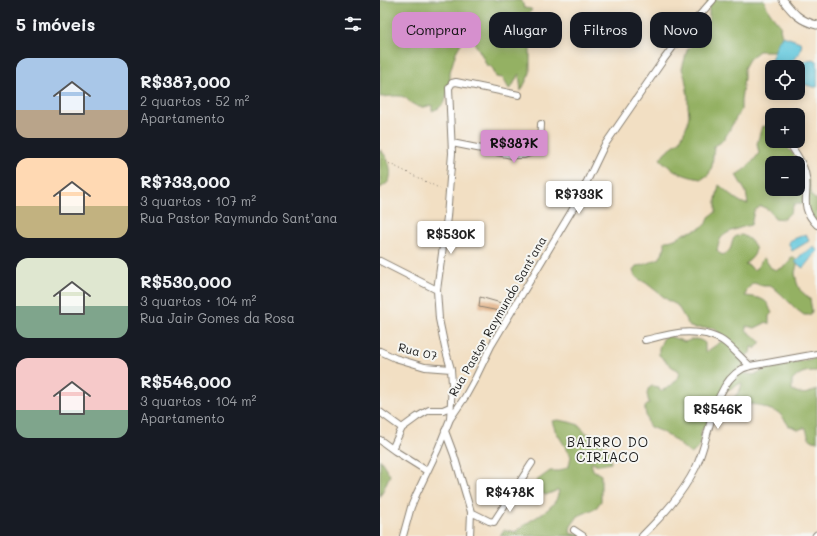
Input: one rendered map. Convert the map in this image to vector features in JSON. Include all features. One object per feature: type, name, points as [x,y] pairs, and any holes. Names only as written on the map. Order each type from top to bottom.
[{"type":"street","name":"Rua Pastor Raymundo Sant’ana","points":[[403,536],[411,507],[450,419],[475,380],[491,346],[577,202],[604,146],[664,59],[682,35],[713,0]]},
{"type":"street","points":[[783,0],[802,20],[810,24],[817,25]]},
{"type":"street","points":[[450,419],[452,384],[451,369],[439,319],[437,290],[447,217],[452,143],[449,88],[452,83],[456,82],[519,95]]},
{"type":"street","points":[[452,143],[512,155],[524,155],[537,150],[540,145],[541,124]]},
{"type":"street","points":[[792,148],[802,163],[805,172],[805,206],[812,220],[817,225]]},
{"type":"street","points":[[380,261],[437,290]]},
{"type":"street","points":[[645,340],[682,332],[694,332],[715,336],[723,341],[750,366]]},
{"type":"street","name":"Rua 07","points":[[380,351],[395,358],[425,367],[451,369]]},
{"type":"street","points":[[642,536],[673,504],[686,487],[701,455],[718,400],[723,389],[731,378],[742,369],[750,366],[817,354]]},
{"type":"street","points":[[392,449],[402,428],[417,417],[429,410],[444,410],[450,407]]},
{"type":"street","points":[[380,412],[402,428]]},
{"type":"street","points":[[445,431],[454,455],[471,512],[470,536]]},
{"type":"street","points":[[380,440],[427,471]]},
{"type":"street","points":[[471,512],[489,522],[494,522],[532,463]]},
{"type":"street","points":[[574,530],[583,536]]},
{"type":"path","points":[[382,160],[449,193]]},
{"type":"green space","points":[[380,0],[514,0],[522,1],[524,8],[532,10],[530,12],[489,12],[489,48],[530,48],[530,73],[521,91],[519,74],[512,87],[509,89],[503,78],[496,77],[493,69],[490,66],[487,66],[478,48],[481,48],[481,12],[392,12],[392,48],[458,48],[450,72],[450,83],[445,102],[439,108],[432,111],[432,105],[418,107],[406,98],[400,96],[380,97]]},
{"type":"green space","points":[[707,0],[764,0],[769,11],[781,26],[782,36],[781,50],[759,51],[749,59],[744,68],[741,110],[726,136],[720,143],[714,146],[712,166],[709,174],[702,179],[679,173],[660,159],[665,152],[680,141],[687,125],[689,115],[688,96],[682,69],[687,50],[689,48],[712,48],[712,12],[709,12]]},
{"type":"green space","points":[[762,126],[765,126],[765,148],[788,148],[795,156],[765,156],[765,196],[805,196],[805,174],[812,196],[817,199],[817,223],[803,204],[794,204],[791,212],[784,219],[775,218],[769,210],[761,206],[754,211],[751,225],[731,231],[721,238],[717,251],[723,255],[727,253],[731,248],[734,238],[742,235],[750,240],[755,248],[754,255],[745,264],[750,266],[753,270],[757,268],[763,258],[771,268],[777,270],[788,264],[791,257],[794,257],[797,264],[795,273],[797,283],[800,290],[810,299],[812,311],[810,315],[804,315],[772,286],[763,286],[754,283],[751,285],[745,296],[763,300],[768,304],[772,313],[769,316],[769,324],[767,322],[755,328],[746,326],[747,331],[760,341],[760,343],[755,349],[754,347],[751,347],[750,353],[744,362],[744,373],[752,375],[763,370],[817,358],[817,371],[800,374],[792,381],[792,390],[804,394],[817,389],[817,442],[810,439],[806,428],[798,430],[789,426],[779,413],[758,405],[747,404],[730,410],[727,414],[727,406],[737,394],[742,384],[741,383],[724,392],[724,394],[716,399],[713,417],[701,431],[700,444],[691,454],[672,438],[650,427],[648,424],[645,407],[649,403],[647,394],[648,389],[652,386],[659,387],[660,391],[667,388],[674,383],[680,374],[678,370],[672,367],[659,355],[659,348],[664,337],[669,336],[685,342],[693,339],[700,340],[705,343],[706,352],[723,339],[714,328],[690,327],[677,305],[637,278],[633,270],[636,266],[643,265],[660,258],[665,247],[665,241],[674,239],[706,224],[709,217],[716,212],[716,199],[719,185],[737,200],[748,204],[746,192],[736,175],[749,165],[759,153],[757,144]]},
{"type":"green space","points":[[380,150],[388,160],[390,179],[380,188]]},
{"type":"green space","points":[[558,420],[579,425],[585,432],[602,442],[609,450],[611,463],[600,465],[591,463],[593,470],[601,475],[601,501],[596,508],[578,516],[571,526],[571,534],[580,534],[583,536],[500,536],[504,530],[516,532],[548,509],[556,500],[558,490],[546,495],[538,487],[536,481],[550,471],[560,471],[569,466],[571,456],[555,430],[552,421]]},
{"type":"green space","points":[[380,459],[390,475],[380,497]]},
{"type":"water","points":[[783,36],[800,42],[802,44],[799,54],[793,60],[771,60],[778,42]]},
{"type":"water","points":[[813,59],[817,61],[817,87],[805,84],[805,61]]},
{"type":"water","points":[[806,234],[809,241],[792,251],[789,241]]},
{"type":"water","points":[[814,247],[817,251],[803,268],[795,262],[802,254]]},
{"type":"building","points":[[480,297],[501,303],[499,311],[479,307]]},
{"type":"district","name":"BAIRRO DO CIRIACO","points":[[608,448]]}]
